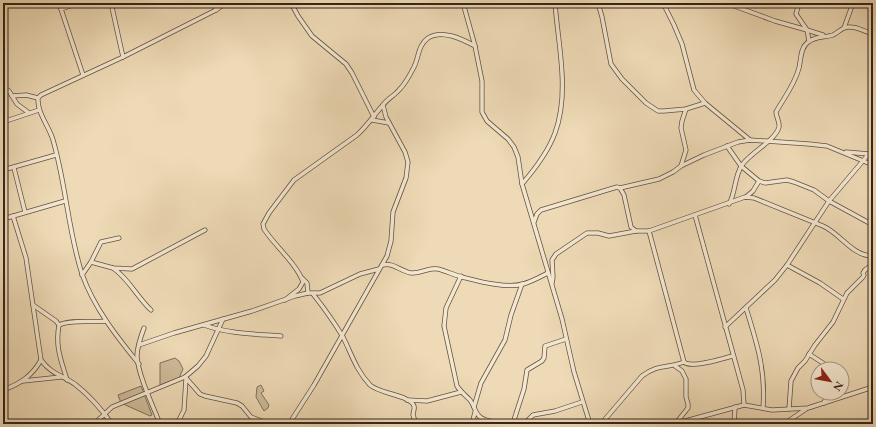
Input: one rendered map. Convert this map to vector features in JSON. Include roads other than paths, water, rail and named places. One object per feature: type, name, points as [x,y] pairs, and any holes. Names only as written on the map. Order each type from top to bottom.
[{"type":"street","points":[[59,3],[82,75]]},
{"type":"street","points":[[61,9],[79,3]]},
{"type":"street","points":[[111,3],[123,57]]},
{"type":"street","points":[[214,3],[216,10]]},
{"type":"street","points":[[38,98],[41,95],[82,75],[123,57],[216,10],[226,3]]},
{"type":"street","points":[[291,3],[312,36],[346,64],[352,73],[373,118],[389,123]]},
{"type":"street","points":[[463,3],[475,46],[482,81],[482,112],[487,121],[508,139],[514,147],[518,157],[522,184],[562,319],[582,402],[590,424]]},
{"type":"street","points":[[522,184],[532,172],[550,144],[559,117],[562,92],[555,3]]},
{"type":"street","points":[[598,3],[602,17],[610,64],[646,103],[653,108],[664,111],[686,109],[705,103]]},
{"type":"street","points":[[663,3],[682,44],[694,90],[705,103],[750,140]]},
{"type":"street","points":[[726,3],[775,21],[824,36]]},
{"type":"street","points":[[799,3],[796,14],[807,30],[809,41]]},
{"type":"street","points":[[729,204],[734,195],[737,177],[741,166],[768,142],[779,127],[776,112],[794,82],[804,48],[809,41],[824,36],[834,35],[844,28],[853,3]]},
{"type":"street","points":[[844,28],[857,29],[873,34]]},
{"type":"street","points":[[308,293],[307,283],[264,229],[263,224],[269,213],[294,180],[357,136],[383,104],[398,92],[414,66],[423,42],[429,37],[441,34],[455,37],[475,46]]},
{"type":"street","points":[[3,87],[9,92],[17,104],[29,113]]},
{"type":"street","points":[[12,96],[26,95],[38,98]]},
{"type":"street","points":[[38,98],[39,110],[53,139],[82,275],[90,294],[106,321],[120,342],[139,364]]},
{"type":"street","points":[[289,424],[314,386],[387,256],[391,241],[393,212],[406,178],[408,162],[405,152],[384,112],[383,104]]},
{"type":"street","points":[[682,166],[686,150],[682,121],[686,109]]},
{"type":"street","points":[[3,122],[39,110]]},
{"type":"street","points":[[534,222],[537,214],[541,210],[612,188],[620,188],[658,179],[704,155],[727,146],[750,140],[826,146],[844,152],[862,162],[873,165]]},
{"type":"street","points":[[727,146],[741,166],[759,181],[765,183],[787,180],[794,182],[814,190],[829,201],[873,225]]},
{"type":"street","points":[[725,327],[772,284],[787,265],[829,201],[873,149]]},
{"type":"street","points":[[844,152],[869,154]]},
{"type":"street","points":[[3,170],[56,155]]},
{"type":"street","points":[[14,168],[25,212]]},
{"type":"street","points":[[551,284],[553,277],[553,257],[587,233],[598,233],[609,236],[636,231],[650,231],[745,197],[753,191],[759,181]]},
{"type":"street","points":[[620,188],[624,196],[631,227],[636,231]]},
{"type":"street","points":[[745,197],[764,201],[815,223],[830,230],[857,252],[867,256],[873,256]]},
{"type":"street","points":[[3,220],[25,212],[65,201]]},
{"type":"street","points":[[695,215],[743,390],[744,405]]},
{"type":"street","points":[[13,216],[26,258],[42,360],[52,372],[76,385],[112,424]]},
{"type":"street","points":[[91,262],[113,268],[132,269],[204,230]]},
{"type":"street","points":[[650,231],[684,362]]},
{"type":"street","points":[[82,275],[91,262],[101,242],[119,238]]},
{"type":"street","points":[[382,265],[390,263],[409,272],[415,273],[431,268],[494,284],[509,285],[522,284],[548,273]]},
{"type":"street","points":[[789,409],[791,381],[798,368],[805,361],[833,322],[843,299],[852,287],[863,277],[865,270],[873,264]]},
{"type":"street","points":[[787,265],[820,283],[843,299]]},
{"type":"street","points":[[113,268],[124,277],[151,310]]},
{"type":"street","points":[[139,345],[308,293],[320,293],[360,274],[379,269]]},
{"type":"street","points":[[461,276],[446,308],[444,326],[457,386],[474,406],[480,418],[486,420],[531,424]]},
{"type":"street","points":[[285,300],[302,286],[303,282],[301,277]]},
{"type":"street","points":[[474,406],[481,383],[506,340],[511,314],[522,284]]},
{"type":"street","points":[[313,294],[328,313],[342,336],[357,369],[371,386],[377,390],[407,400],[427,402],[461,392]]},
{"type":"street","points":[[33,305],[52,318],[59,325]]},
{"type":"street","points":[[746,308],[763,366],[763,408]]},
{"type":"street","points":[[94,424],[112,407],[118,404],[186,378],[206,356],[223,319]]},
{"type":"street","points":[[59,325],[67,322],[106,321]]},
{"type":"street","points":[[59,325],[57,345],[67,380]]},
{"type":"street","points":[[203,325],[218,330],[237,333],[281,336]]},
{"type":"street","points":[[144,328],[137,355],[147,392],[160,424]]},
{"type":"street","points":[[513,423],[524,389],[528,370],[542,361],[546,346],[566,339]]},
{"type":"street","points":[[809,354],[820,361]]},
{"type":"street","points":[[601,424],[642,376],[650,370],[657,367],[675,366],[684,362],[694,365],[734,356]]},
{"type":"street","points":[[3,390],[22,381],[36,369],[42,360]]},
{"type":"street","points":[[675,366],[682,371],[686,379],[686,397],[688,404],[688,408],[675,424]]},
{"type":"street","points":[[22,381],[61,377]]},
{"type":"street","points":[[177,424],[184,410],[186,378]]},
{"type":"street","points":[[186,378],[200,394],[237,403],[242,406],[251,417],[269,424]]},
{"type":"street","points":[[675,424],[744,405],[772,410],[808,408],[873,387]]},
{"type":"street","points":[[407,400],[412,404],[414,409]]},
{"type":"street","points":[[416,424],[413,415],[414,409],[420,401]]},
{"type":"street","points":[[524,423],[533,415],[554,411],[582,402]]},
{"type":"street","points":[[734,424],[735,407]]},
{"type":"street","points":[[784,424],[808,408]]},
{"type":"street","points":[[472,424],[476,412]]}]
